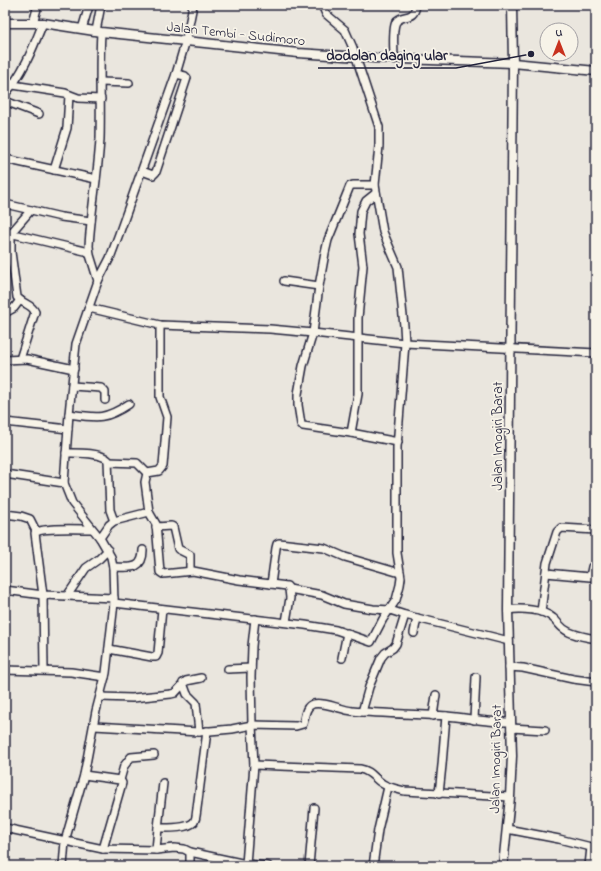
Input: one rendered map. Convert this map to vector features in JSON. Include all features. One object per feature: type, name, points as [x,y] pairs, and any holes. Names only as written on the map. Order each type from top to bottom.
[{"type":"main road","name":"Jalan Imogiri Barat","points":[[503,866],[510,797],[511,667],[509,641],[515,349],[512,5]]},
{"type":"main road","name":"Jalan Tembi - Sudimoro","points":[[5,23],[43,23],[99,32],[298,53],[356,57],[513,63],[596,71]]},
{"type":"street","points":[[34,23],[38,5]]},
{"type":"street","points":[[98,282],[89,252],[99,144],[101,100],[99,32],[101,5]]},
{"type":"street","points":[[63,866],[66,841],[84,775],[105,677],[114,600],[113,567],[111,557],[100,538],[72,503],[64,483],[69,414],[78,339],[98,282],[114,248],[176,74],[186,40],[193,5]]},
{"type":"street","points":[[5,590],[43,595],[114,600],[162,609],[286,622],[347,633],[371,642],[383,619],[396,600],[400,590],[400,573],[397,553],[398,442],[405,343],[399,270],[383,232],[376,189],[380,131],[353,48],[345,30],[326,14],[322,5]]},
{"type":"street","points":[[394,58],[395,24],[400,19],[411,16],[415,11],[416,5]]},
{"type":"street","points":[[82,29],[89,6]]},
{"type":"street","points":[[5,94],[13,85],[30,56],[43,23]]},
{"type":"street","points":[[142,171],[153,175],[156,172],[187,78],[176,74]]},
{"type":"street","points":[[100,82],[129,83]]},
{"type":"street","points":[[13,85],[70,95],[78,98],[101,100]]},
{"type":"street","points":[[54,170],[67,128],[70,95]]},
{"type":"street","points":[[5,101],[39,114]]},
{"type":"street","points":[[5,159],[96,179]]},
{"type":"street","points":[[376,189],[353,185],[349,188],[328,240],[319,286],[313,333],[303,366],[298,394],[298,405],[301,424],[304,426],[398,442]]},
{"type":"street","points":[[351,433],[358,394],[358,318],[363,266],[359,234],[361,211],[366,201],[376,189]]},
{"type":"street","points":[[5,204],[61,217],[92,221]]},
{"type":"street","points":[[8,233],[31,210]]},
{"type":"street","points":[[8,233],[89,252]]},
{"type":"street","points":[[8,233],[17,297],[32,307],[35,312],[20,359]]},
{"type":"street","points":[[284,281],[319,286]]},
{"type":"street","points":[[5,313],[14,308],[20,300]]},
{"type":"street","points":[[89,308],[160,325],[313,333],[405,343],[596,353]]},
{"type":"street","points":[[147,473],[159,471],[162,468],[166,435],[167,415],[160,397],[160,325]]},
{"type":"street","points":[[5,360],[32,360],[74,369]]},
{"type":"street","points":[[72,386],[101,388],[105,392],[105,400]]},
{"type":"street","points":[[69,414],[102,417],[117,412],[129,404]]},
{"type":"street","points":[[5,422],[68,429]]},
{"type":"street","points":[[66,453],[99,456],[106,458],[109,462],[110,510],[114,521]]},
{"type":"street","points":[[109,462],[137,464],[147,473]]},
{"type":"street","points":[[147,473],[145,482],[148,512],[155,522],[156,527],[160,573],[190,571],[239,580],[285,586],[289,589],[322,595],[339,603],[352,606],[390,610],[509,641]]},
{"type":"street","points":[[5,474],[64,483]]},
{"type":"street","points":[[100,538],[109,525],[114,521],[148,512]]},
{"type":"street","points":[[5,514],[30,519],[36,531],[35,536],[43,595],[44,670]]},
{"type":"street","points":[[156,527],[174,527],[178,549],[190,555],[190,571]]},
{"type":"street","points":[[541,612],[549,555],[558,530],[565,528],[596,530]]},
{"type":"street","points":[[36,531],[55,529],[92,529]]},
{"type":"street","points":[[271,584],[276,548],[277,544],[279,543],[324,548],[345,557],[400,573]]},
{"type":"street","points":[[67,596],[86,568],[99,559],[108,550]]},
{"type":"street","points":[[113,567],[138,566],[142,559],[143,550]]},
{"type":"street","points":[[546,573],[593,578],[592,567]]},
{"type":"street","points":[[286,622],[290,598],[289,589]]},
{"type":"street","points":[[109,649],[152,658],[156,657],[158,653],[162,609]]},
{"type":"street","points":[[510,609],[525,609],[541,612],[552,617],[558,625],[570,632],[596,639]]},
{"type":"street","points":[[362,712],[368,687],[381,658],[396,644],[405,615]]},
{"type":"street","points":[[414,633],[416,618]]},
{"type":"street","points":[[246,865],[254,765],[251,668],[255,619]]},
{"type":"street","points":[[342,658],[347,633]]},
{"type":"street","points":[[511,667],[596,682]]},
{"type":"street","points":[[228,669],[251,668]]},
{"type":"street","points":[[5,670],[44,670],[105,677]]},
{"type":"street","points":[[474,720],[476,677]]},
{"type":"street","points":[[100,696],[132,698],[171,694],[177,691],[183,683],[201,678]]},
{"type":"street","points":[[158,828],[176,828],[188,825],[194,822],[196,816],[203,731],[196,704],[187,694],[183,683]]},
{"type":"street","points":[[433,716],[436,695]]},
{"type":"street","points":[[94,726],[203,731],[232,729],[252,725],[293,726],[301,725],[304,722],[307,709],[312,704],[321,704],[362,712],[446,716],[545,730]]},
{"type":"street","points":[[438,794],[446,716]]},
{"type":"street","points":[[103,849],[122,784],[120,780],[124,766],[131,757],[154,755]]},
{"type":"street","points":[[254,765],[360,769],[370,772],[381,783],[388,787],[405,791],[510,797]]},
{"type":"street","points":[[84,775],[120,780]]},
{"type":"street","points":[[156,850],[163,783]]},
{"type":"street","points":[[373,866],[378,830],[388,787]]},
{"type":"street","points":[[309,866],[314,808]]},
{"type":"street","points":[[5,828],[103,849],[184,849],[190,852],[246,865],[268,866]]},
{"type":"street","points":[[507,830],[593,846],[589,866]]},
{"type":"street","points":[[190,852],[190,866]]},
{"type":"place","name":"dodolan daging ular","points":[[531,54]]}]
